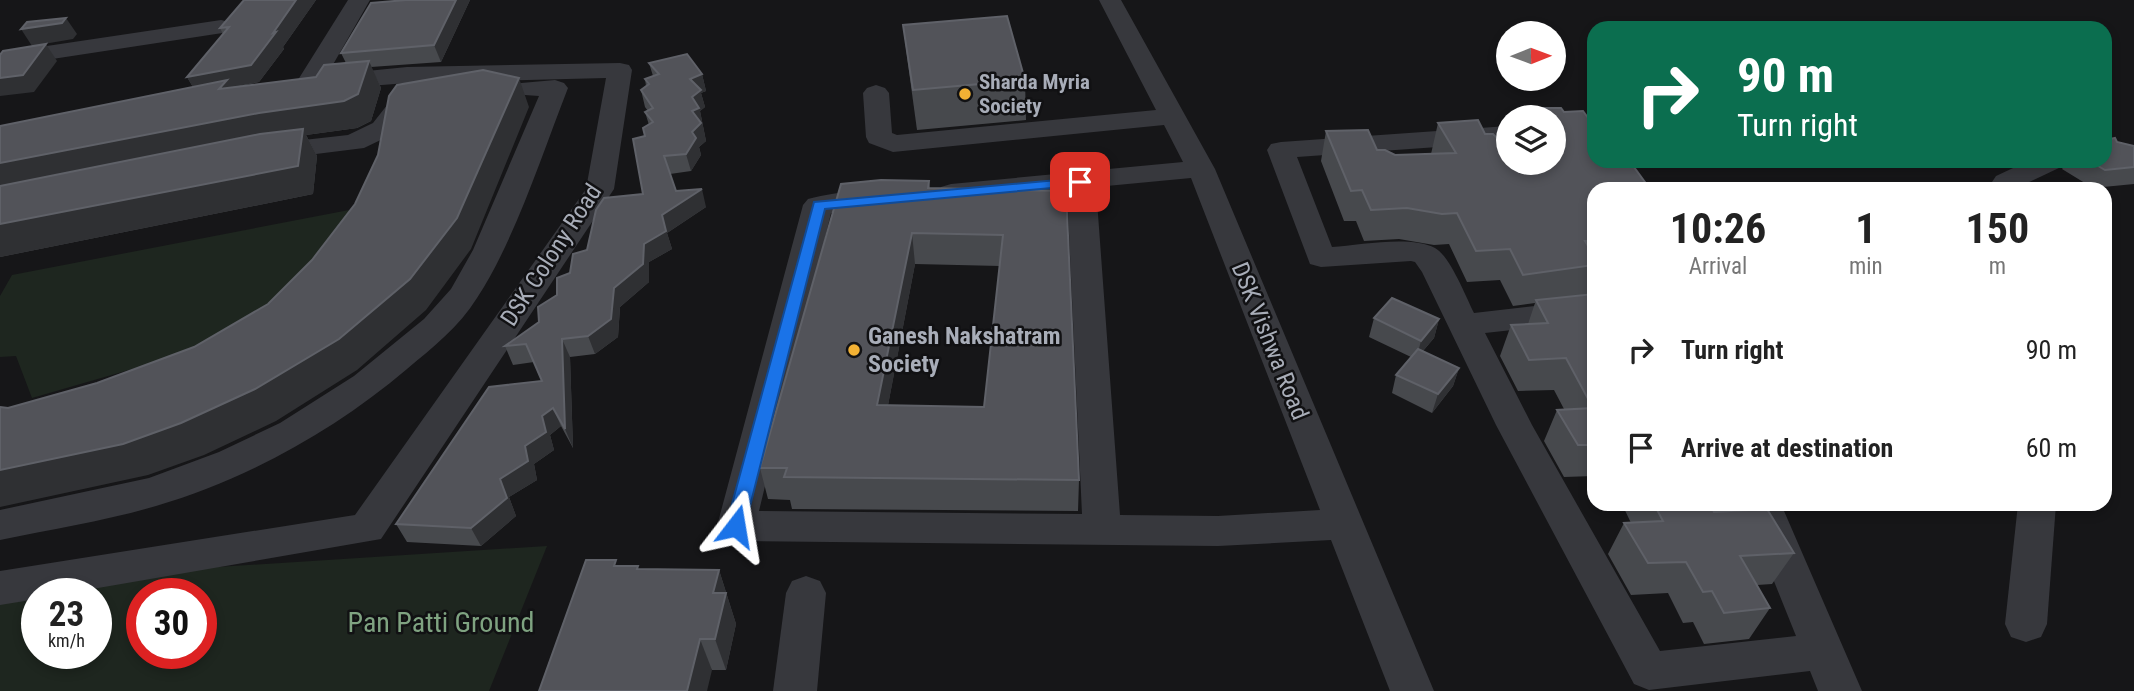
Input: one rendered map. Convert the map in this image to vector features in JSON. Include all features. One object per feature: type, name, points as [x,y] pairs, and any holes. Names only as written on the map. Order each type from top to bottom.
[{"type":"street","name":"DSK Colony Road","points":[[0,588],[366,528],[600,189],[620,70],[407,75],[296,85],[359,0]]},
{"type":"street","name":"DSK Vishwa Road","points":[[1110,0],[1201,169],[1412,691]]},
{"type":"street","points":[[0,60],[221,27]]},
{"type":"street","points":[[0,525],[153,492],[232,462],[293,432],[366,385],[436,327],[464,294],[488,250],[555,88],[502,89],[404,100],[382,129],[354,142],[246,156]]},
{"type":"street","points":[[876,93],[879,137],[893,144],[1173,116]]},
{"type":"street","points":[[1496,135],[1281,150],[1321,257],[1411,251],[1426,256],[1437,270],[1514,425],[1649,671],[1824,652]]},
{"type":"street","points":[[2006,182],[2037,168]]},
{"type":"street","points":[[1201,169],[818,205],[736,526],[1218,531],[1344,524]]},
{"type":"street","points":[[1080,182],[1102,530]]},
{"type":"street","points":[[1464,325],[1587,311]]},
{"type":"street","points":[[1765,511],[1840,691]]},
{"type":"street","points":[[2026,624],[2036,511]]},
{"type":"street","points":[[795,691],[806,593]]},
{"type":"green space","points":[[370,206],[298,297],[191,352],[32,398],[16,356],[0,357],[0,296],[12,275]]},
{"type":"green space","name":"Pan Patti Ground","points":[[547,546],[489,691],[0,691],[0,581],[21,580],[21,669],[112,669],[112,578],[47,578]]},
{"type":"building","points":[[244,0],[296,0],[251,65],[187,77],[229,27],[220,28]]},
{"type":"building","points":[[456,0],[434,45],[341,53],[371,3]]},
{"type":"building","points":[[1007,16],[1025,80],[913,90],[903,25]]},
{"type":"building","points":[[66,18],[62,23],[21,29],[27,22]]},
{"type":"building","points":[[46,44],[23,75],[0,78],[0,55],[3,51]]},
{"type":"building","points":[[687,54],[702,74],[690,79],[701,90],[692,97],[699,108],[692,111],[701,123],[692,132],[696,138],[686,154],[664,156],[676,191],[702,189],[662,215],[666,231],[644,244],[643,264],[614,288],[611,319],[588,336],[562,339],[565,429],[553,408],[542,416],[546,432],[525,446],[528,461],[500,479],[507,498],[471,528],[396,524],[489,387],[542,381],[526,344],[505,346],[539,322],[538,307],[557,295],[557,278],[570,273],[573,254],[587,250],[596,210],[604,198],[643,194],[633,139],[645,136],[643,128],[653,122],[645,112],[653,108],[641,90],[649,84],[645,79],[659,74],[649,63]]},
{"type":"building","points":[[369,61],[358,94],[344,101],[259,113],[0,163],[0,126],[227,80],[219,89],[316,77],[324,65]]},
{"type":"building","points":[[483,70],[519,78],[457,218],[410,279],[339,339],[255,389],[181,423],[123,444],[0,470],[0,407],[8,408],[97,383],[194,347],[268,304],[312,260],[355,204],[378,155],[389,96],[397,85]]},
{"type":"building","points":[[1583,111],[1587,116],[1587,168],[1635,168],[1645,182],[1587,182],[1587,266],[1523,275],[1510,249],[1476,251],[1457,213],[1442,214],[1407,208],[1371,210],[1362,190],[1351,191],[1326,131],[1368,130],[1377,150],[1385,150],[1395,155],[1456,153],[1438,123],[1478,120],[1485,134],[1493,134],[1496,137],[1496,175],[1566,175],[1566,112]]},
{"type":"building","points":[[303,129],[298,166],[0,224],[0,186],[260,134]]},
{"type":"building","points":[[2112,139],[2134,146],[2134,167],[2105,170],[2102,168],[2112,168]]},
{"type":"building","name":"Ganesh Nakshatram Society","points":[[881,180],[929,181],[928,188],[1066,191],[1079,480],[784,477],[787,468],[760,468],[841,184]],"holes":[[[912,233],[1003,235],[984,407],[877,405]]]},
{"type":"building","points":[[1587,295],[1587,397],[1566,358],[1529,360],[1511,325],[1548,323],[1536,300]]},
{"type":"building","points":[[1392,298],[1439,319],[1421,341],[1374,318]]},
{"type":"building","points":[[1418,349],[1459,368],[1438,394],[1396,375]]},
{"type":"building","points":[[1587,408],[1587,445],[1578,445],[1557,410]]},
{"type":"building","points":[[1658,511],[1768,511],[1794,553],[1740,556],[1770,608],[1724,613],[1712,591],[1703,592],[1686,562],[1648,563],[1624,523],[1663,521]]},
{"type":"building","points":[[586,560],[616,560],[614,566],[638,566],[637,569],[719,570],[713,593],[726,593],[715,639],[700,639],[687,691],[539,691]]},
{"type":"place","name":"Sharda Myria Society","points":[[965,94]]},
{"type":"place","name":"Ganesh Nakshatram Society","points":[[854,350]]},
{"type":"route","points":[[736,526],[818,205],[1080,182]]}]
